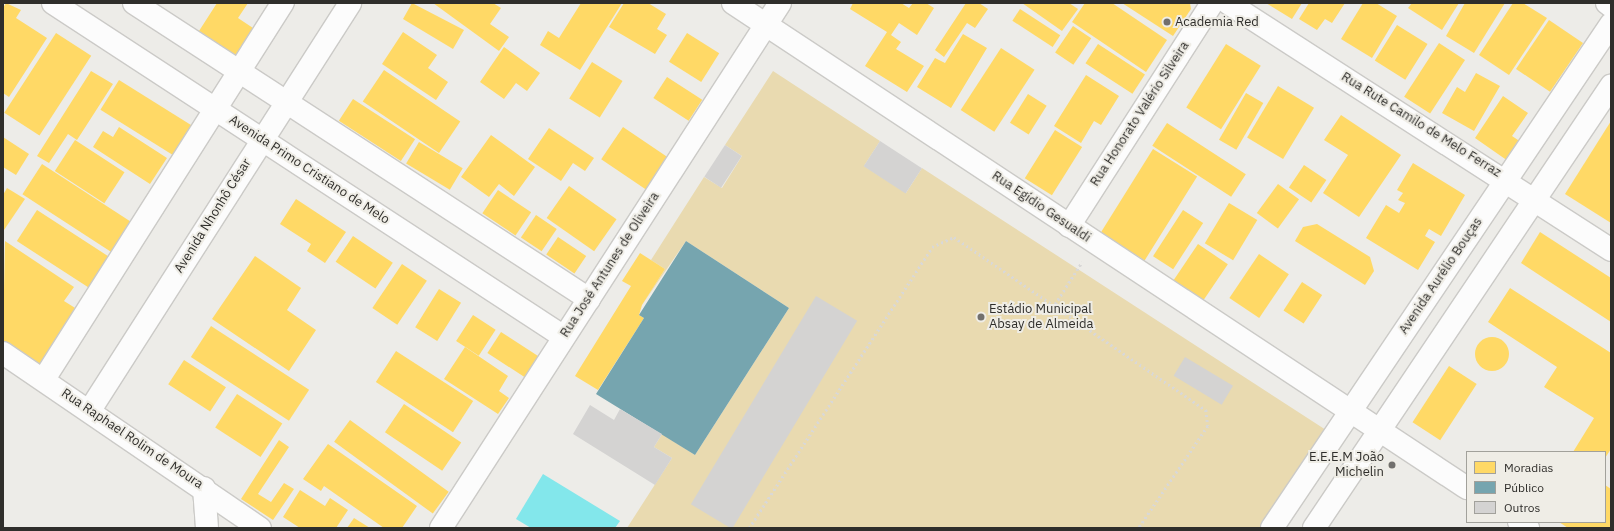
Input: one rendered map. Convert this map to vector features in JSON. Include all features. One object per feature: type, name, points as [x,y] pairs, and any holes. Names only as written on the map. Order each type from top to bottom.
[{"type":"street","name":"Avenida Primo Cristiano de Melo","points":[[53,3],[262,138],[564,337]]},
{"type":"street","points":[[134,3],[589,299]]},
{"type":"street","points":[[44,379],[283,3]]},
{"type":"street","name":"Avenida Nhonhô César","points":[[90,410],[262,138],[350,3]]},
{"type":"street","name":"Rua Egídio Gesualdi","points":[[733,3],[1094,243],[1466,487]]},
{"type":"street","name":"Rua José Antunes de Oliveira","points":[[441,528],[780,3]]},
{"type":"street","name":"Rua Honorato Valério Silveira","points":[[1069,226],[1212,3]]},
{"type":"street","name":"Rua Rute Camilo de Melo Ferraz","points":[[1228,3],[1506,179],[1611,250]]},
{"type":"street","points":[[1607,3],[1611,6]]},
{"type":"street","name":"Avenida Aurélio Bouças","points":[[1272,528],[1349,411],[1611,24]]},
{"type":"street","points":[[1314,528],[1611,86]]},
{"type":"street","points":[[1560,98],[1590,118]]},
{"type":"street","name":"Rua Raphael Rolim de Moura","points":[[3,353],[90,410],[260,528]]},
{"type":"street","points":[[204,488],[207,528]]},
{"type":"path","points":[[749,528],[926,255],[939,241],[954,236],[1200,403],[1208,414],[1204,432],[1139,528]]},
{"type":"path","points":[[1055,304],[1094,243]]},
{"type":"shaded area","points":[[773,71],[880,141],[864,166],[906,193],[922,168],[1326,430],[1263,528],[627,528],[672,458],[654,447],[662,434],[695,455],[789,308],[686,241],[642,305],[665,269],[651,260],[704,177],[722,188],[742,156],[725,145]]},
{"type":"water","points":[[543,474],[620,521],[615,528],[531,528],[516,519]]},
{"type":"building: Moradias","points":[[6,3],[21,10],[16,18],[47,38],[9,97],[3,93],[3,8]]},
{"type":"building: Moradias","points":[[217,3],[248,3],[238,18],[262,34],[244,61],[199,31]]},
{"type":"building: Moradias","points":[[412,3],[464,30],[453,49],[403,19]]},
{"type":"building: Moradias","points":[[433,3],[493,3],[501,8],[490,24],[509,37],[499,51]]},
{"type":"building: Moradias","points":[[581,3],[622,3],[580,70],[540,45],[548,31],[559,38]]},
{"type":"building: Moradias","points":[[624,3],[648,3],[666,14],[657,29],[667,35],[655,54],[609,27]]},
{"type":"building: Moradias","points":[[853,3],[901,3],[909,8],[913,3],[926,3],[934,8],[917,35],[899,23],[891,35],[901,42],[896,49],[924,66],[907,92],[865,66],[887,32],[850,9]]},
{"type":"building: Moradias","points":[[966,3],[979,3],[988,9],[975,28],[967,23],[944,57],[935,50]]},
{"type":"building: Moradias","points":[[1022,3],[1069,3],[1078,9],[1062,31]]},
{"type":"building: Moradias","points":[[1085,3],[1112,3],[1167,40],[1146,72],[1072,22]]},
{"type":"building: Moradias","name":"Academia Red","points":[[1122,3],[1190,3],[1191,9],[1173,36]]},
{"type":"building: Moradias","points":[[1266,3],[1302,3],[1292,19]]},
{"type":"building: Moradias","points":[[1309,3],[1345,3],[1332,23],[1325,19],[1317,30],[1299,19]]},
{"type":"building: Moradias","points":[[1363,3],[1376,3],[1397,16],[1372,58],[1341,39]]},
{"type":"building: Moradias","points":[[1412,3],[1459,3],[1442,30],[1408,8]]},
{"type":"building: Moradias","points":[[1465,3],[1505,3],[1474,53],[1446,36]]},
{"type":"building: Moradias","points":[[1513,3],[1523,3],[1547,18],[1509,75],[1479,55]]},
{"type":"building: Moradias","points":[[1020,9],[1060,35],[1053,47],[1012,21]]},
{"type":"building: Moradias","points":[[1549,20],[1583,43],[1550,92],[1516,69]]},
{"type":"building: Moradias","points":[[1397,25],[1428,44],[1405,80],[1375,61]]},
{"type":"building: Moradias","points":[[1073,26],[1091,38],[1073,65],[1055,53]]},
{"type":"building: Moradias","points":[[403,32],[437,55],[428,68],[448,82],[436,100],[382,64]]},
{"type":"building: Moradias","points":[[56,33],[91,56],[39,136],[4,113]]},
{"type":"building: Moradias","points":[[687,33],[719,53],[701,82],[669,62]]},
{"type":"building: Moradias","points":[[963,34],[987,48],[951,108],[917,87],[935,58],[945,63]]},
{"type":"building: Moradias","points":[[1439,43],[1465,60],[1430,114],[1404,97]]},
{"type":"building: Moradias","points":[[1098,44],[1145,74],[1132,94],[1085,63]]},
{"type":"building: Moradias","points":[[1226,44],[1261,66],[1221,129],[1186,108]]},
{"type":"building: Moradias","points":[[504,47],[540,73],[527,91],[516,83],[504,99],[480,82]]},
{"type":"building: Moradias","points":[[1001,48],[1035,70],[994,132],[961,110]]},
{"type":"building: Moradias","points":[[592,62],[623,81],[600,118],[569,98]]},
{"type":"building: Moradias","points":[[384,70],[460,121],[439,153],[363,102]]},
{"type":"building: Moradias","points":[[91,71],[113,84],[77,140],[68,134],[49,163],[37,156]]},
{"type":"building: Moradias","points":[[1476,73],[1500,86],[1474,131],[1442,113],[1457,87],[1465,92]]},
{"type":"building: Moradias","points":[[1086,75],[1119,96],[1101,125],[1094,121],[1081,143],[1054,126]]},
{"type":"building: Moradias","points":[[667,77],[702,100],[689,121],[653,98]]},
{"type":"building: Moradias","points":[[119,80],[196,128],[178,158],[100,110]]},
{"type":"building: Moradias","points":[[1278,86],[1314,108],[1283,159],[1247,137]]},
{"type":"building: Moradias","points":[[1246,93],[1263,103],[1236,150],[1219,140]]},
{"type":"building: Moradias","points":[[1028,94],[1047,106],[1029,134],[1010,123]]},
{"type":"building: Moradias","points":[[1503,96],[1528,113],[1512,136],[1521,142],[1508,161],[1475,138]]},
{"type":"building: Moradias","points":[[353,99],[415,139],[401,161],[339,121]]},
{"type":"building: Moradias","points":[[1341,115],[1401,155],[1359,217],[1323,193],[1348,155],[1324,140]]},
{"type":"building: Moradias","points":[[1611,121],[1611,223],[1565,194]]},
{"type":"building: Moradias","points":[[1167,123],[1246,174],[1231,197],[1152,146]]},
{"type":"building: Moradias","points":[[119,127],[167,158],[150,184],[93,147],[103,131],[113,137]]},
{"type":"building: Moradias","points":[[623,127],[671,159],[649,192],[601,159]]},
{"type":"building: Moradias","points":[[549,128],[594,158],[585,171],[573,163],[561,181],[528,159]]},
{"type":"building: Moradias","points":[[1055,130],[1082,147],[1052,195],[1025,178]]},
{"type":"building: Moradias","points":[[491,135],[535,167],[514,196],[499,184],[489,197],[461,177]]},
{"type":"building: Moradias","points":[[3,137],[29,154],[16,175],[3,167]]},
{"type":"building: Moradias","points":[[75,140],[124,172],[104,203],[55,171]]},
{"type":"building: Moradias","points":[[419,142],[463,168],[450,190],[406,163]]},
{"type":"building: Moradias","points":[[1153,149],[1197,177],[1145,261],[1101,233]]},
{"type":"building: Moradias","points":[[1413,163],[1465,195],[1441,236],[1429,229],[1425,236],[1435,242],[1418,270],[1366,238],[1386,205],[1399,213],[1405,203],[1398,200],[1403,193],[1397,190]]},
{"type":"building: Moradias","points":[[42,164],[135,224],[115,255],[22,194]]},
{"type":"building: Moradias","points":[[1304,165],[1326,180],[1311,202],[1289,187]]},
{"type":"building: Moradias","points":[[1278,184],[1299,199],[1278,228],[1257,213]]},
{"type":"building: Moradias","points":[[569,186],[617,219],[594,251],[547,218]]},
{"type":"building: Moradias","points":[[7,188],[25,199],[4,230],[3,195]]},
{"type":"building: Moradias","points":[[498,190],[531,212],[516,236],[482,213]]},
{"type":"building: Moradias","points":[[296,199],[346,232],[325,263],[307,251],[311,244],[280,224]]},
{"type":"building: Moradias","points":[[1229,203],[1257,220],[1233,260],[1205,243]]},
{"type":"building: Moradias","points":[[37,210],[109,257],[89,288],[17,241]]},
{"type":"building: Moradias","points":[[1183,210],[1203,223],[1173,269],[1153,256]]},
{"type":"building: Moradias","points":[[536,215],[557,229],[542,251],[521,237]]},
{"type":"building: Moradias","points":[[1317,224],[1370,257],[1374,271],[1365,285],[1295,241],[1303,227]]},
{"type":"building: Moradias","points":[[1540,232],[1611,278],[1611,322],[1521,263]]},
{"type":"building: Moradias","points":[[353,236],[393,263],[375,289],[336,262]]},
{"type":"building: Moradias","points":[[558,237],[586,256],[574,273],[546,254]]},
{"type":"building: Moradias","points":[[5,241],[74,287],[64,301],[80,311],[45,368],[3,340]]},
{"type":"building: Moradias","points":[[1198,244],[1228,264],[1202,303],[1172,283]]},
{"type":"building: Moradias","points":[[640,253],[665,269],[642,305],[639,315],[644,318],[598,390],[575,376],[631,286],[622,281]]},
{"type":"building: Moradias","points":[[1259,254],[1289,274],[1259,318],[1229,298]]},
{"type":"building: Moradias","points":[[255,256],[301,288],[287,310],[316,330],[289,371],[212,319]]},
{"type":"building: Moradias","points":[[402,264],[427,281],[397,325],[372,308]]},
{"type":"building: Moradias","points":[[1302,282],[1322,295],[1304,324],[1283,311]]},
{"type":"building: Moradias","points":[[1510,288],[1611,353],[1611,449],[1606,456],[1606,451],[1574,451],[1594,418],[1544,387],[1557,367],[1488,322]]},
{"type":"building: Moradias","points":[[439,289],[461,303],[437,341],[415,327]]},
{"type":"building: Moradias","points":[[473,315],[496,330],[479,356],[456,341]]},
{"type":"building: Moradias","points":[[211,326],[309,390],[289,421],[191,357]]},
{"type":"building: Moradias","points":[[501,332],[540,357],[526,378],[487,353]]},
{"type":"building: Moradias","points":[[1489,337],[1495,337],[1504,342],[1508,348],[1508,360],[1504,366],[1495,371],[1489,371],[1480,366],[1475,357],[1475,351],[1480,342]]},
{"type":"building: Moradias","points":[[465,347],[508,376],[499,391],[509,398],[498,414],[444,379]]},
{"type":"building: Moradias","points":[[396,351],[473,401],[453,432],[376,382]]},
{"type":"building: Moradias","points":[[184,360],[226,387],[210,412],[168,384]]},
{"type":"building: Moradias","points":[[1449,366],[1477,384],[1440,440],[1413,422]]},
{"type":"building: Moradias","points":[[237,394],[282,423],[261,457],[215,428]]},
{"type":"building: Moradias","points":[[404,404],[461,443],[442,471],[385,432]]},
{"type":"building: Moradias","points":[[350,420],[449,492],[433,514],[334,442]]},
{"type":"building: Moradias","points":[[279,440],[289,447],[258,494],[271,502],[284,483],[294,489],[273,520],[241,499]]},
{"type":"building: Moradias","points":[[328,444],[417,506],[402,528],[384,528],[324,486],[321,491],[303,479]]},
{"type":"building: Moradias","points":[[1606,486],[1611,489],[1611,528],[1568,528],[1560,523],[1606,523]]},
{"type":"building: Moradias","points":[[300,490],[325,506],[330,498],[348,510],[336,528],[300,528],[283,517]]},
{"type":"building: Moradias","points":[[354,518],[370,528],[347,528]]},
{"type":"building: Público","points":[[686,241],[789,308],[695,455],[596,394],[644,318],[639,315]]},
{"type":"building: Outros","points":[[880,141],[922,168],[906,193],[864,166]]},
{"type":"building: Outros","points":[[725,145],[742,156],[721,188],[704,177]]},
{"type":"building: Outros","points":[[816,296],[857,321],[733,528],[691,504]]},
{"type":"building: Outros","points":[[1185,357],[1233,386],[1222,405],[1174,376]]},
{"type":"building: Outros","points":[[590,405],[614,420],[620,409],[662,434],[654,447],[672,458],[655,485],[573,434]]},
{"type":"place","name":"Academia Red","points":[[1167,22]]},
{"type":"place","name":"Estádio Municipal Absay de Almeida","points":[[981,317]]},
{"type":"place","name":"E.E.E.M João Michelin","points":[[1392,465]]}]
